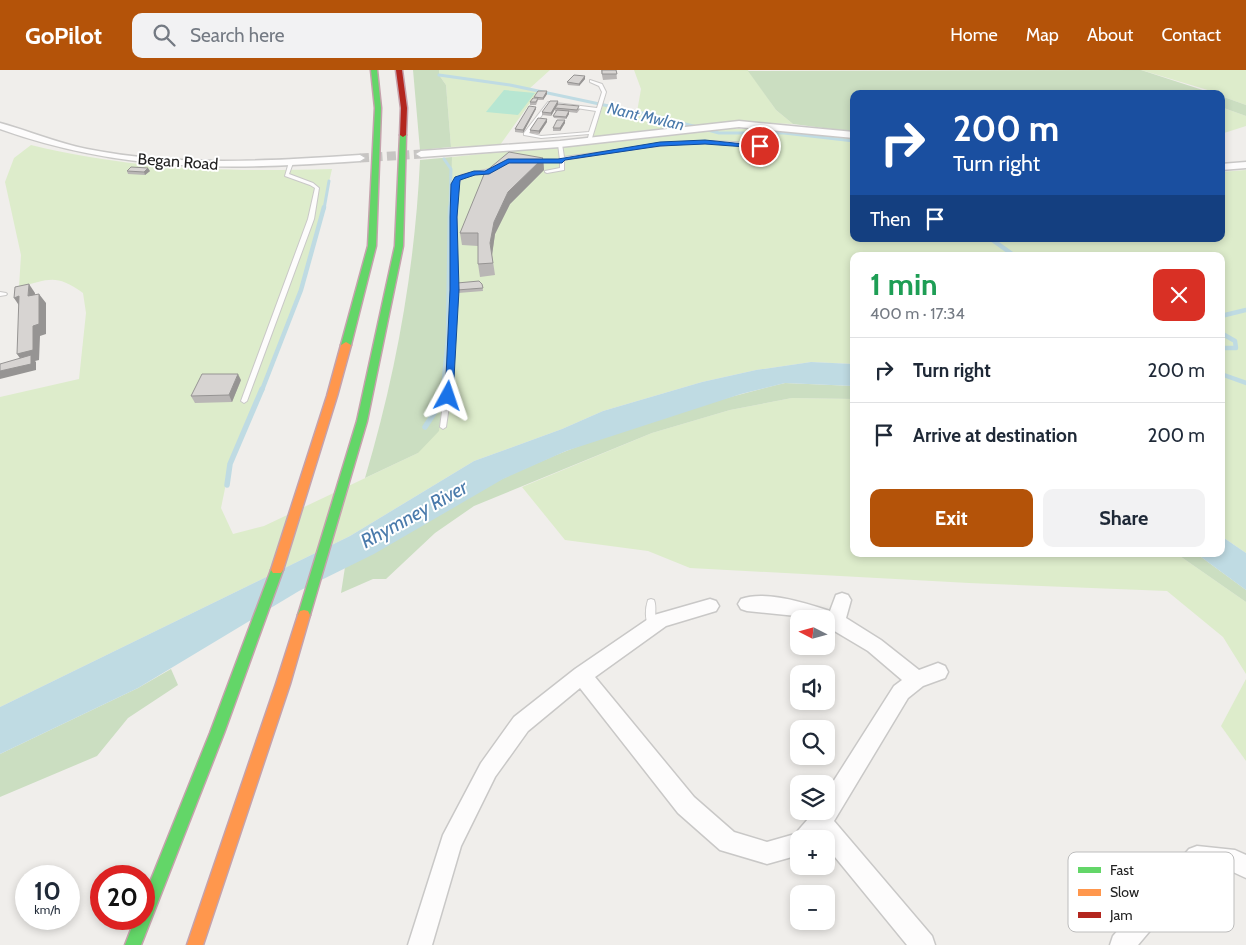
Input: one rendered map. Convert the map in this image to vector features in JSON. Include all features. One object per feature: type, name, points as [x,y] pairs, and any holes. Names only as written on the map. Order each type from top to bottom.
[{"type":"highway","points":[[133,945],[217,733],[284,549],[313,461],[372,246],[378,108],[374,70]]},
{"type":"highway","points":[[196,945],[283,684],[362,422],[399,246],[404,108],[399,70]]},
{"type":"highway","points":[[199,945],[219,879]]},
{"type":"highway","points":[[130,945],[137,930]]},
{"type":"street","points":[[421,154],[560,144],[590,137],[739,124],[850,135]]},
{"type":"street","name":"Began Road","points":[[0,126],[21,135],[68,148],[181,164],[291,163],[360,158]]},
{"type":"street","points":[[1225,167],[1246,165]]},
{"type":"street","points":[[836,621],[842,600]]},
{"type":"street","points":[[747,604],[794,608],[836,621],[882,648],[916,680]]},
{"type":"street","points":[[420,945],[452,843],[488,770],[521,724],[582,675],[660,620],[710,606]]},
{"type":"street","points":[[813,830],[821,822],[901,692],[916,680],[938,672]]},
{"type":"street","points":[[582,675],[686,806],[728,842],[767,853],[790,847]]},
{"type":"street","points":[[821,822],[923,945]]},
{"type":"street","points":[[1234,861],[1246,867]]},
{"type":"street","points":[[1122,945],[1133,932]]},
{"type":"lane","points":[[591,81],[602,85],[604,92],[590,137],[526,134],[549,102],[599,108]]},
{"type":"lane","points":[[526,161],[562,160],[660,144],[705,142],[760,146]]},
{"type":"lane","points":[[547,172],[562,169],[560,144]]},
{"type":"lane","points":[[244,401],[312,219],[317,188],[314,184],[296,181],[287,175],[291,163]]},
{"type":"lane","points":[[444,427],[450,383],[454,290],[453,234],[455,184],[457,179],[463,175],[487,173],[497,167]]},
{"type":"lane","points":[[651,602],[650,618],[652,625]]},
{"type":"green space","points":[[413,70],[439,70],[439,75],[446,85],[451,147],[420,150]]},
{"type":"green space","points":[[439,70],[550,70],[529,89],[538,92],[500,145],[451,147],[446,85],[439,75]]},
{"type":"green space","points":[[634,70],[748,70],[776,110],[793,124],[740,122],[600,139],[592,136],[603,105],[637,112],[641,89]]},
{"type":"green space","points":[[1141,70],[1246,70],[1246,105],[1225,97],[1225,90],[1208,90]]},
{"type":"green space","points":[[1141,70],[1203,90],[850,90],[850,131],[793,124],[776,110],[748,71]]},
{"type":"green space","points":[[504,90],[535,93],[518,115],[486,112]]},
{"type":"green space","points":[[1225,97],[1246,105],[1246,116],[1225,108]]},
{"type":"green space","points":[[1225,108],[1246,116],[1246,126],[1225,133]]},
{"type":"green space","points":[[723,129],[768,129],[850,138],[850,242],[1225,242],[1225,172],[1246,170],[1246,553],[1225,539],[1225,252],[850,252],[850,364],[811,362],[756,370],[702,382],[603,411],[562,429],[474,461],[350,536],[0,707],[0,397],[79,379],[86,313],[83,293],[58,280],[19,287],[21,255],[5,182],[14,158],[31,145],[107,160],[180,168],[255,170],[332,169],[312,256],[280,347],[230,464],[221,508],[233,534],[264,526],[418,453],[449,225],[452,157]]},
{"type":"green space","points":[[452,157],[448,338],[439,431],[418,453],[365,478],[395,360],[409,281],[420,160]]},
{"type":"green space","points":[[785,383],[850,386],[850,399],[792,398],[730,410],[652,433],[474,506],[435,533],[386,579],[373,579],[341,593],[345,567],[385,546],[484,488],[572,449],[642,423]]},
{"type":"green space","points":[[792,398],[850,399],[850,557],[1181,557],[1246,602],[1246,674],[1223,637],[1167,591],[969,583],[690,568],[648,551],[565,540],[522,487],[652,433],[730,410]]},
{"type":"green space","points":[[1181,557],[1201,557],[1246,590],[1246,602]]},
{"type":"green space","points":[[171,669],[178,685],[128,718],[97,756],[0,797],[0,754],[138,688]]},
{"type":"green space","points":[[1246,679],[1246,761],[1221,726]]},
{"type":"water","name":"Rhymney River","points":[[811,362],[850,364],[850,386],[785,383],[741,394],[566,451],[503,479],[374,554],[299,591],[138,688],[0,754],[0,707],[350,536],[474,461],[562,429],[603,411],[702,382],[756,370]]},
{"type":"water","points":[[1225,539],[1246,553],[1246,590],[1201,557],[1225,557]]},
{"type":"building","points":[[602,70],[616,70],[617,74],[602,74]]},
{"type":"building","points":[[574,75],[585,76],[579,84],[567,82]]},
{"type":"building","points":[[538,91],[547,91],[543,98],[534,97]]},
{"type":"building","points":[[533,98],[538,98],[536,102],[530,102]]},
{"type":"building","points":[[550,101],[558,101],[551,113],[542,112]]},
{"type":"building","points":[[558,104],[579,106],[577,110],[555,108]]},
{"type":"building","points":[[529,106],[536,107],[523,130],[515,129]]},
{"type":"building","points":[[557,110],[569,111],[566,117],[553,116]]},
{"type":"building","points":[[538,118],[547,119],[539,131],[530,130]]},
{"type":"building","points":[[557,120],[565,120],[560,128],[553,128]]},
{"type":"building","points":[[509,152],[543,158],[508,192],[494,222],[490,243],[493,263],[478,264],[478,233],[460,233],[485,172]]},
{"type":"building","points":[[131,167],[148,168],[144,172],[127,171]]},
{"type":"building","points":[[479,281],[483,288],[457,290],[457,283]]},
{"type":"building","points":[[29,284],[28,296],[39,294],[39,324],[33,326],[33,350],[17,354],[19,296],[14,298],[15,287]]},
{"type":"building","points":[[31,355],[31,364],[0,371],[0,364]]},
{"type":"building","points":[[202,374],[238,374],[229,395],[191,396]]},
{"type":"waterway","name":"Nant Mwlan","points":[[439,75],[510,85],[656,116],[719,133],[784,133],[850,141]]},
{"type":"waterway","points":[[444,159],[451,169],[450,209]]},
{"type":"waterway","points":[[324,209],[329,181]]},
{"type":"waterway","points":[[262,390],[301,290],[324,207]]},
{"type":"waterway","points":[[443,390],[448,338],[450,207]]},
{"type":"waterway","name":"Nant Mwlan","points":[[995,242],[1009,252]]},
{"type":"waterway","points":[[1225,315],[1246,310]]},
{"type":"waterway","points":[[1225,335],[1235,341],[1236,348],[1225,348]]},
{"type":"waterway","name":"Nant Mwlan","points":[[1225,375],[1246,383]]},
{"type":"waterway","points":[[227,485],[230,464],[262,389]]},
{"type":"waterway","points":[[425,427],[442,401],[443,389]]},
{"type":"tunnel","points":[[360,158],[421,154]]},
{"type":"traffic: fast","points":[[346,345],[372,246],[378,108],[374,70]]},
{"type":"traffic: fast","points":[[304,615],[362,421],[399,246],[403,135]]},
{"type":"traffic: fast","points":[[133,945],[217,733],[277,570]]},
{"type":"traffic: slow","points":[[277,570],[332,396],[346,345]]},
{"type":"traffic: slow","points":[[195,945],[283,684],[304,615]]},
{"type":"traffic: jam","points":[[399,70],[404,108],[403,135]]},
{"type":"route","points":[[448,396],[454,290],[453,217],[457,179],[463,175],[487,173],[508,161],[562,161],[562,159],[660,144],[705,142],[760,146]]}]
